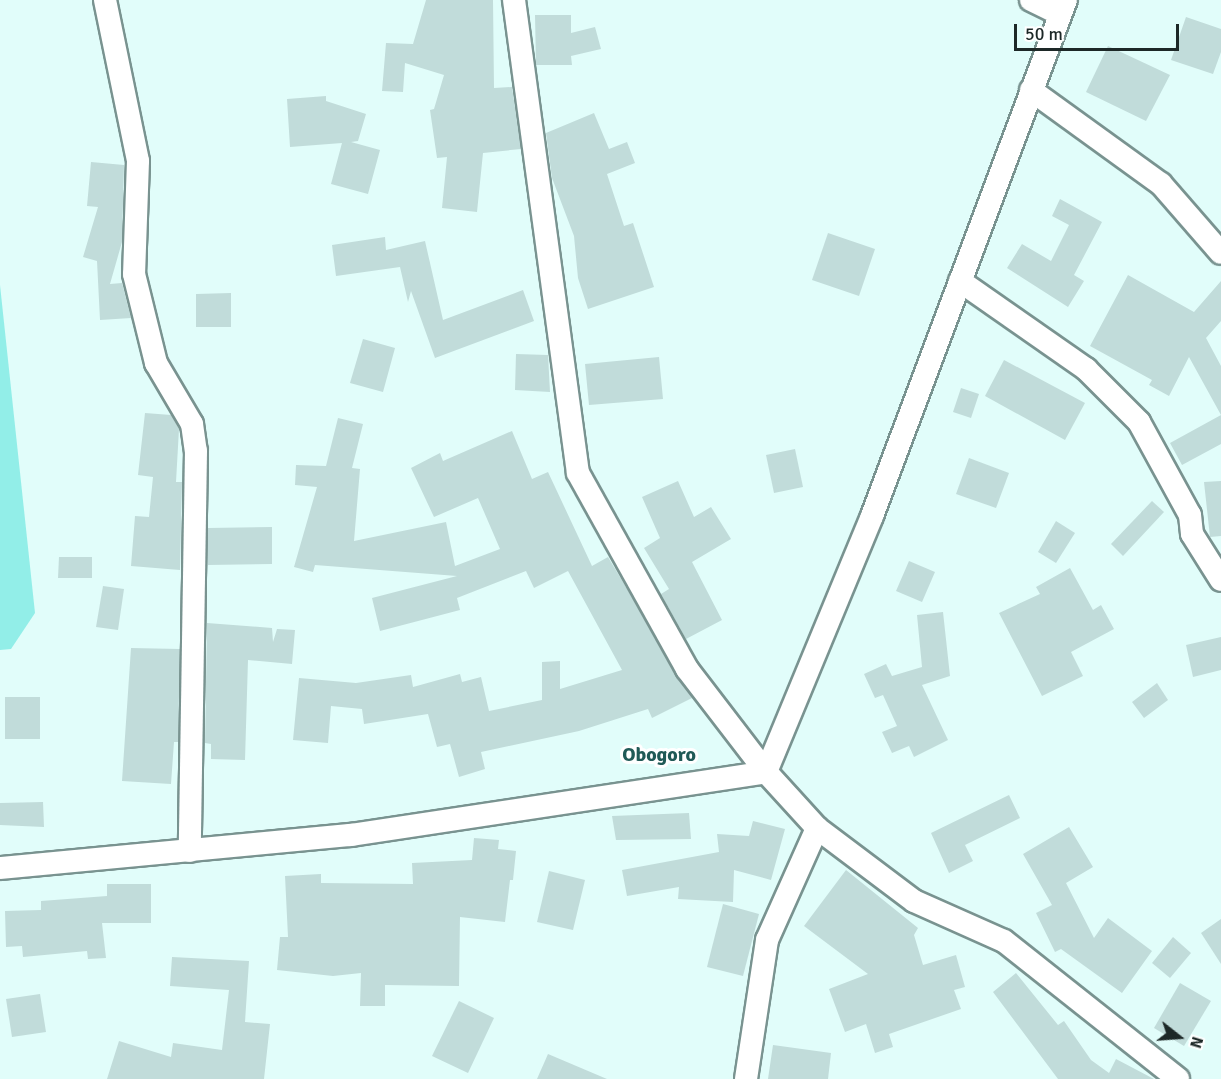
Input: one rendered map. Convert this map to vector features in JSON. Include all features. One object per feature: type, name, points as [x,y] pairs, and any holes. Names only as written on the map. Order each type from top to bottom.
[{"type":"street","points":[[105,0],[138,161],[134,274],[156,363],[192,424],[196,452],[190,851]]},
{"type":"street","points":[[514,0],[578,473],[687,669],[766,772],[817,828],[914,901],[1004,941],[1178,1079]]},
{"type":"street","points":[[766,772],[864,538],[1063,7],[1031,0]]},
{"type":"street","points":[[1031,90],[1161,184],[1221,253]]},
{"type":"street","points":[[960,281],[1086,369],[1139,422],[1190,516],[1192,534],[1221,580]]},
{"type":"street","points":[[0,868],[351,836],[766,772]]},
{"type":"street","points":[[746,1079],[767,940],[817,828]]},
{"type":"shaded area","points":[[0,285],[35,613],[11,649],[0,650]]},
{"type":"building","points":[[426,0],[493,0],[494,88],[512,87],[521,149],[483,153],[477,212],[442,208],[447,157],[437,158],[430,110],[434,109],[444,75],[405,63],[403,92],[382,91],[386,43],[413,44]]},
{"type":"building","points":[[535,15],[571,15],[571,33],[595,27],[601,49],[571,56],[572,65],[536,65]]},
{"type":"building","points":[[1186,17],[1221,29],[1221,52],[1213,74],[1171,60]]},
{"type":"building","points":[[1108,46],[1170,75],[1146,121],[1086,92]]},
{"type":"building","points":[[326,96],[326,101],[366,114],[358,141],[351,142],[380,150],[368,194],[331,184],[342,143],[290,147],[287,99]]},
{"type":"building","points":[[594,113],[609,149],[627,142],[635,163],[607,174],[624,226],[633,223],[654,287],[588,309],[578,278],[574,236],[552,178],[546,133]]},
{"type":"building","points":[[91,162],[124,165],[122,242],[110,284],[122,283],[131,318],[100,320],[97,261],[83,257],[98,207],[87,206]]},
{"type":"building","points":[[1060,199],[1102,222],[1074,275],[1084,281],[1068,307],[1007,268],[1022,244],[1051,261],[1069,225],[1052,216]]},
{"type":"building","points":[[828,233],[875,249],[859,296],[812,280]]},
{"type":"building","points":[[385,237],[386,250],[425,241],[443,320],[523,290],[534,321],[435,358],[411,291],[408,302],[400,267],[336,276],[332,245]]},
{"type":"building","points":[[1128,275],[1194,312],[1221,281],[1221,321],[1206,338],[1221,366],[1221,415],[1189,357],[1169,396],[1149,385],[1152,380],[1090,346]]},
{"type":"building","points":[[231,293],[231,327],[196,327],[196,294]]},
{"type":"building","points":[[363,339],[395,348],[383,392],[350,383]]},
{"type":"building","points":[[516,354],[548,355],[550,392],[515,390]]},
{"type":"building","points":[[659,357],[663,399],[589,405],[585,364]]},
{"type":"building","points":[[1004,360],[1085,403],[1065,440],[985,396]]},
{"type":"building","points":[[961,388],[979,394],[971,418],[953,412]]},
{"type":"building","points":[[145,413],[171,415],[179,429],[176,482],[182,482],[180,570],[131,566],[135,516],[149,517],[153,477],[138,475]]},
{"type":"building","points":[[1221,415],[1221,444],[1182,465],[1170,443]]},
{"type":"building","points":[[338,418],[363,424],[352,468],[360,469],[354,541],[446,522],[455,566],[500,549],[478,498],[434,517],[411,468],[440,453],[443,461],[512,431],[532,479],[548,472],[592,566],[608,557],[692,698],[652,718],[648,709],[579,731],[481,752],[485,769],[459,777],[450,744],[437,747],[428,714],[364,724],[362,709],[331,706],[328,743],[293,740],[299,678],[356,683],[411,675],[413,687],[460,674],[462,682],[481,677],[489,711],[542,700],[542,662],[560,661],[560,689],[622,670],[568,571],[534,588],[526,571],[457,598],[460,610],[380,631],[372,598],[457,576],[315,565],[313,572],[294,567],[317,487],[295,485],[296,465],[326,466]]},
{"type":"building","points":[[795,449],[803,487],[774,493],[766,455]]},
{"type":"building","points":[[969,458],[1009,473],[996,508],[956,494]]},
{"type":"building","points":[[678,481],[694,517],[711,507],[731,539],[692,562],[722,620],[686,639],[661,594],[669,589],[644,548],[660,538],[642,497]]},
{"type":"building","points":[[1221,481],[1221,536],[1210,537],[1204,482]]},
{"type":"building","points":[[1152,501],[1164,512],[1123,556],[1111,544]]},
{"type":"building","points":[[1056,521],[1075,533],[1056,563],[1038,552]]},
{"type":"building","points":[[272,527],[272,564],[208,565],[208,528]]},
{"type":"building","points":[[59,557],[92,557],[92,578],[58,578]]},
{"type":"building","points":[[909,561],[935,572],[922,602],[896,591]]},
{"type":"building","points":[[1070,568],[1093,610],[1101,605],[1114,629],[1071,652],[1083,676],[1042,696],[999,613],[1040,594],[1036,587]]},
{"type":"building","points":[[103,586],[124,589],[118,630],[96,627]]},
{"type":"building","points":[[943,612],[950,676],[922,685],[948,740],[914,757],[909,746],[892,753],[882,732],[897,726],[883,695],[875,698],[864,674],[886,664],[892,676],[922,667],[917,615]]},
{"type":"building","points":[[207,623],[272,628],[273,642],[277,629],[295,630],[292,664],[248,660],[245,760],[211,759],[211,744],[205,743]]},
{"type":"building","points":[[1221,637],[1221,670],[1193,677],[1186,645]]},
{"type":"building","points":[[131,648],[180,649],[178,742],[174,742],[171,784],[122,781]]},
{"type":"building","points":[[1157,683],[1168,700],[1144,718],[1132,702]]},
{"type":"building","points":[[5,697],[40,697],[40,739],[5,739]]},
{"type":"building","points":[[1009,795],[1020,818],[965,845],[973,861],[949,873],[931,833]]},
{"type":"building","points":[[43,802],[44,827],[0,825],[0,803]]},
{"type":"building","points":[[689,813],[691,839],[616,840],[612,816]]},
{"type":"building","points":[[753,821],[785,829],[771,880],[734,870],[733,902],[678,899],[679,887],[627,896],[622,870],[719,852],[717,834],[749,836]]},
{"type":"building","points":[[1069,827],[1093,867],[1066,883],[1094,938],[1108,918],[1152,951],[1122,993],[1061,949],[1055,952],[1036,913],[1052,905],[1023,854]]},
{"type":"building","points":[[474,838],[499,840],[498,849],[516,851],[505,922],[460,917],[459,986],[385,985],[385,1006],[360,1006],[361,973],[333,976],[277,970],[280,937],[288,937],[285,876],[321,874],[321,883],[413,884],[412,863],[472,860]]},
{"type":"building","points":[[846,870],[918,928],[914,935],[923,965],[956,955],[965,987],[954,990],[961,1009],[889,1034],[893,1047],[875,1053],[866,1024],[845,1032],[829,989],[868,974],[804,926]]},
{"type":"building","points":[[549,871],[585,880],[573,930],[537,922]]},
{"type":"building","points":[[107,884],[151,884],[151,923],[102,923],[106,958],[88,959],[87,951],[23,957],[22,946],[6,947],[5,911],[41,910],[41,901],[107,896]]},
{"type":"building","points":[[723,904],[759,914],[743,976],[707,967]]},
{"type":"building","points":[[1221,919],[1221,964],[1201,933]]},
{"type":"building","points":[[1173,937],[1191,953],[1170,978],[1152,963]]},
{"type":"building","points":[[172,957],[249,961],[245,1022],[270,1024],[264,1079],[107,1079],[119,1041],[171,1057],[173,1043],[222,1050],[229,990],[170,986]]},
{"type":"building","points":[[1016,973],[1058,1025],[1064,1021],[1091,1060],[1109,1073],[1116,1059],[1154,1079],[1058,1079],[993,992]]},
{"type":"building","points":[[1180,983],[1211,1001],[1184,1046],[1154,1028]]},
{"type":"building","points":[[40,994],[46,1032],[12,1037],[6,999]]},
{"type":"building","points":[[459,1001],[494,1018],[468,1073],[432,1056]]},
{"type":"building","points":[[773,1045],[831,1053],[828,1079],[768,1079]]},
{"type":"building","points":[[548,1054],[607,1079],[537,1079]]},
{"type":"district","name":"Obogoro","points":[[659,754]]}]
